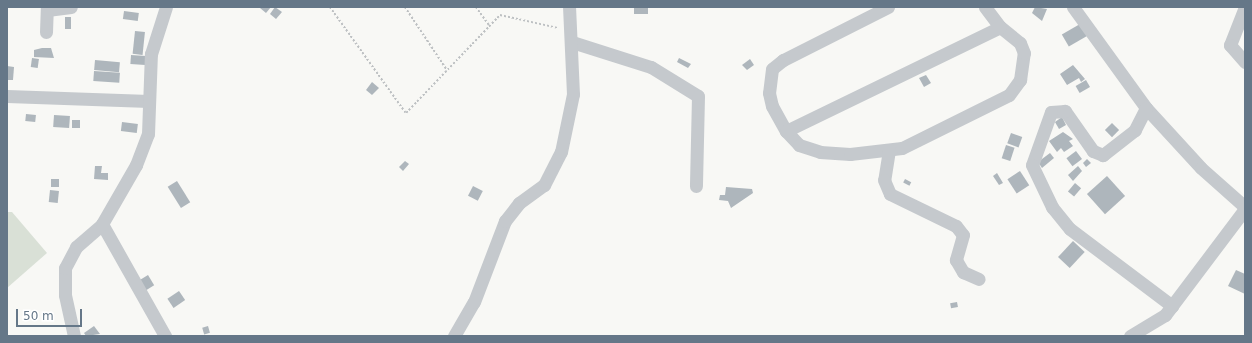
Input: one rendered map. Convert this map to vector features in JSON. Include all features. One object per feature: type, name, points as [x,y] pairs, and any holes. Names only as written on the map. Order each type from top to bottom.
[{"type":"street","points":[[46,32],[47,9],[71,7]]},
{"type":"street","points":[[74,336],[66,295],[65,268],[76,247],[102,224],[136,165],[148,134],[151,54],[166,7]]},
{"type":"street","points":[[454,336],[474,302],[506,221],[519,203],[544,185],[559,157],[572,94],[569,7]]},
{"type":"street","points":[[888,7],[783,60],[772,69],[769,93],[786,131],[799,145],[820,152],[850,154],[889,150],[918,141],[1009,95],[1020,80],[1024,53],[1013,35],[1000,27],[985,7]]},
{"type":"street","points":[[1073,7],[1146,108],[1201,168],[1245,208],[1165,315],[1130,336]]},
{"type":"street","points":[[1245,7],[1230,44],[1245,62]]},
{"type":"street","points":[[786,131],[1000,27]]},
{"type":"street","points":[[571,37],[651,68],[698,96],[696,186]]},
{"type":"street","points":[[7,96],[149,101]]},
{"type":"street","points":[[1146,108],[1135,130],[1103,154],[1093,151],[1065,111],[1051,112],[1032,165],[1052,207],[1070,229],[1172,306]]},
{"type":"street","points":[[889,150],[884,180],[890,194],[956,226],[963,235],[956,260],[963,272],[979,279]]},
{"type":"street","points":[[102,224],[165,336]]},
{"type":"path","points":[[330,7],[406,113],[500,15],[571,37]]},
{"type":"path","points":[[405,7],[447,70]]},
{"type":"path","points":[[476,7],[490,26]]},
{"type":"shaded area","points":[[7,212],[12,212],[47,253],[7,288]]},
{"type":"building","points":[[261,7],[271,7],[266,13],[260,8]]},
{"type":"building","points":[[275,7],[282,12],[276,19],[270,14]]},
{"type":"building","points":[[634,7],[648,7],[648,14],[634,14]]},
{"type":"building","points":[[1035,7],[1047,9],[1042,21],[1032,13]]},
{"type":"building","points":[[124,11],[139,13],[138,21],[123,19]]},
{"type":"building","points":[[65,17],[71,17],[71,29],[65,29]]},
{"type":"building","points":[[1080,24],[1087,36],[1069,47],[1062,34]]},
{"type":"building","points":[[135,31],[145,32],[143,55],[133,54]]},
{"type":"building","points":[[51,48],[54,58],[34,57],[34,50]]},
{"type":"building","points":[[131,55],[146,56],[145,65],[130,64]]},
{"type":"building","points":[[32,58],[39,59],[38,68],[31,67]]},
{"type":"building","points":[[679,58],[691,64],[688,68],[677,62]]},
{"type":"building","points":[[750,59],[754,65],[747,70],[742,65]]},
{"type":"building","points":[[95,60],[120,62],[119,72],[94,70]]},
{"type":"building","points":[[1073,65],[1085,79],[1081,82],[1079,78],[1067,85],[1060,74]]},
{"type":"building","points":[[7,66],[14,67],[13,80],[7,80]]},
{"type":"building","points":[[94,71],[120,73],[119,83],[93,81]]},
{"type":"building","points":[[926,75],[931,83],[924,87],[919,78]]},
{"type":"building","points":[[1086,80],[1090,87],[1080,93],[1076,86]]},
{"type":"building","points":[[372,82],[379,88],[372,95],[366,90]]},
{"type":"building","points":[[26,114],[36,115],[35,122],[25,121]]},
{"type":"building","points":[[54,115],[70,116],[69,128],[53,127]]},
{"type":"building","points":[[1062,117],[1066,125],[1059,129],[1055,122]]},
{"type":"building","points":[[72,120],[80,120],[80,128],[72,128]]},
{"type":"building","points":[[122,122],[138,124],[137,133],[121,131]]},
{"type":"building","points":[[1112,123],[1119,130],[1112,137],[1105,130]]},
{"type":"building","points":[[1063,132],[1073,139],[1069,141],[1073,146],[1064,152],[1061,148],[1057,152],[1049,141]]},
{"type":"building","points":[[1011,133],[1022,137],[1019,147],[1007,143]]},
{"type":"building","points":[[1006,145],[1015,148],[1010,161],[1002,158]]},
{"type":"building","points":[[1076,151],[1082,159],[1072,166],[1066,158]]},
{"type":"building","points":[[1050,153],[1054,158],[1042,168],[1038,162]]},
{"type":"building","points":[[1087,159],[1091,163],[1086,167],[1083,163]]},
{"type":"building","points":[[405,161],[409,164],[403,171],[399,167]]},
{"type":"building","points":[[95,166],[102,166],[101,173],[108,173],[108,180],[94,179]]},
{"type":"building","points":[[1078,166],[1082,171],[1073,181],[1068,175]]},
{"type":"building","points":[[1020,171],[1029,185],[1017,193],[1007,179]]},
{"type":"building","points":[[997,173],[1003,183],[999,185],[993,176]]},
{"type":"building","points":[[1107,176],[1125,196],[1105,214],[1087,194]]},
{"type":"building","points":[[51,179],[59,179],[59,187],[51,187]]},
{"type":"building","points":[[905,179],[911,182],[909,186],[903,183]]},
{"type":"building","points":[[177,181],[190,202],[181,208],[168,187]]},
{"type":"building","points":[[1075,183],[1081,188],[1074,197],[1068,191]]},
{"type":"building","points":[[473,186],[483,191],[478,201],[468,196]]},
{"type":"building","points":[[726,187],[752,189],[753,193],[731,208],[728,201],[719,200],[720,195],[725,195]]},
{"type":"building","points":[[50,190],[59,191],[58,203],[49,202]]},
{"type":"building","points":[[1073,241],[1085,252],[1070,268],[1058,257]]},
{"type":"building","points":[[1236,270],[1245,274],[1245,294],[1228,286]]},
{"type":"building","points":[[148,275],[154,285],[146,290],[139,280]]},
{"type":"building","points":[[179,291],[185,300],[174,308],[167,299]]},
{"type":"building","points":[[957,302],[958,307],[951,308],[950,303]]},
{"type":"building","points":[[94,326],[100,334],[86,336],[84,333]]},
{"type":"building","points":[[208,326],[210,333],[204,334],[202,328]]}]
